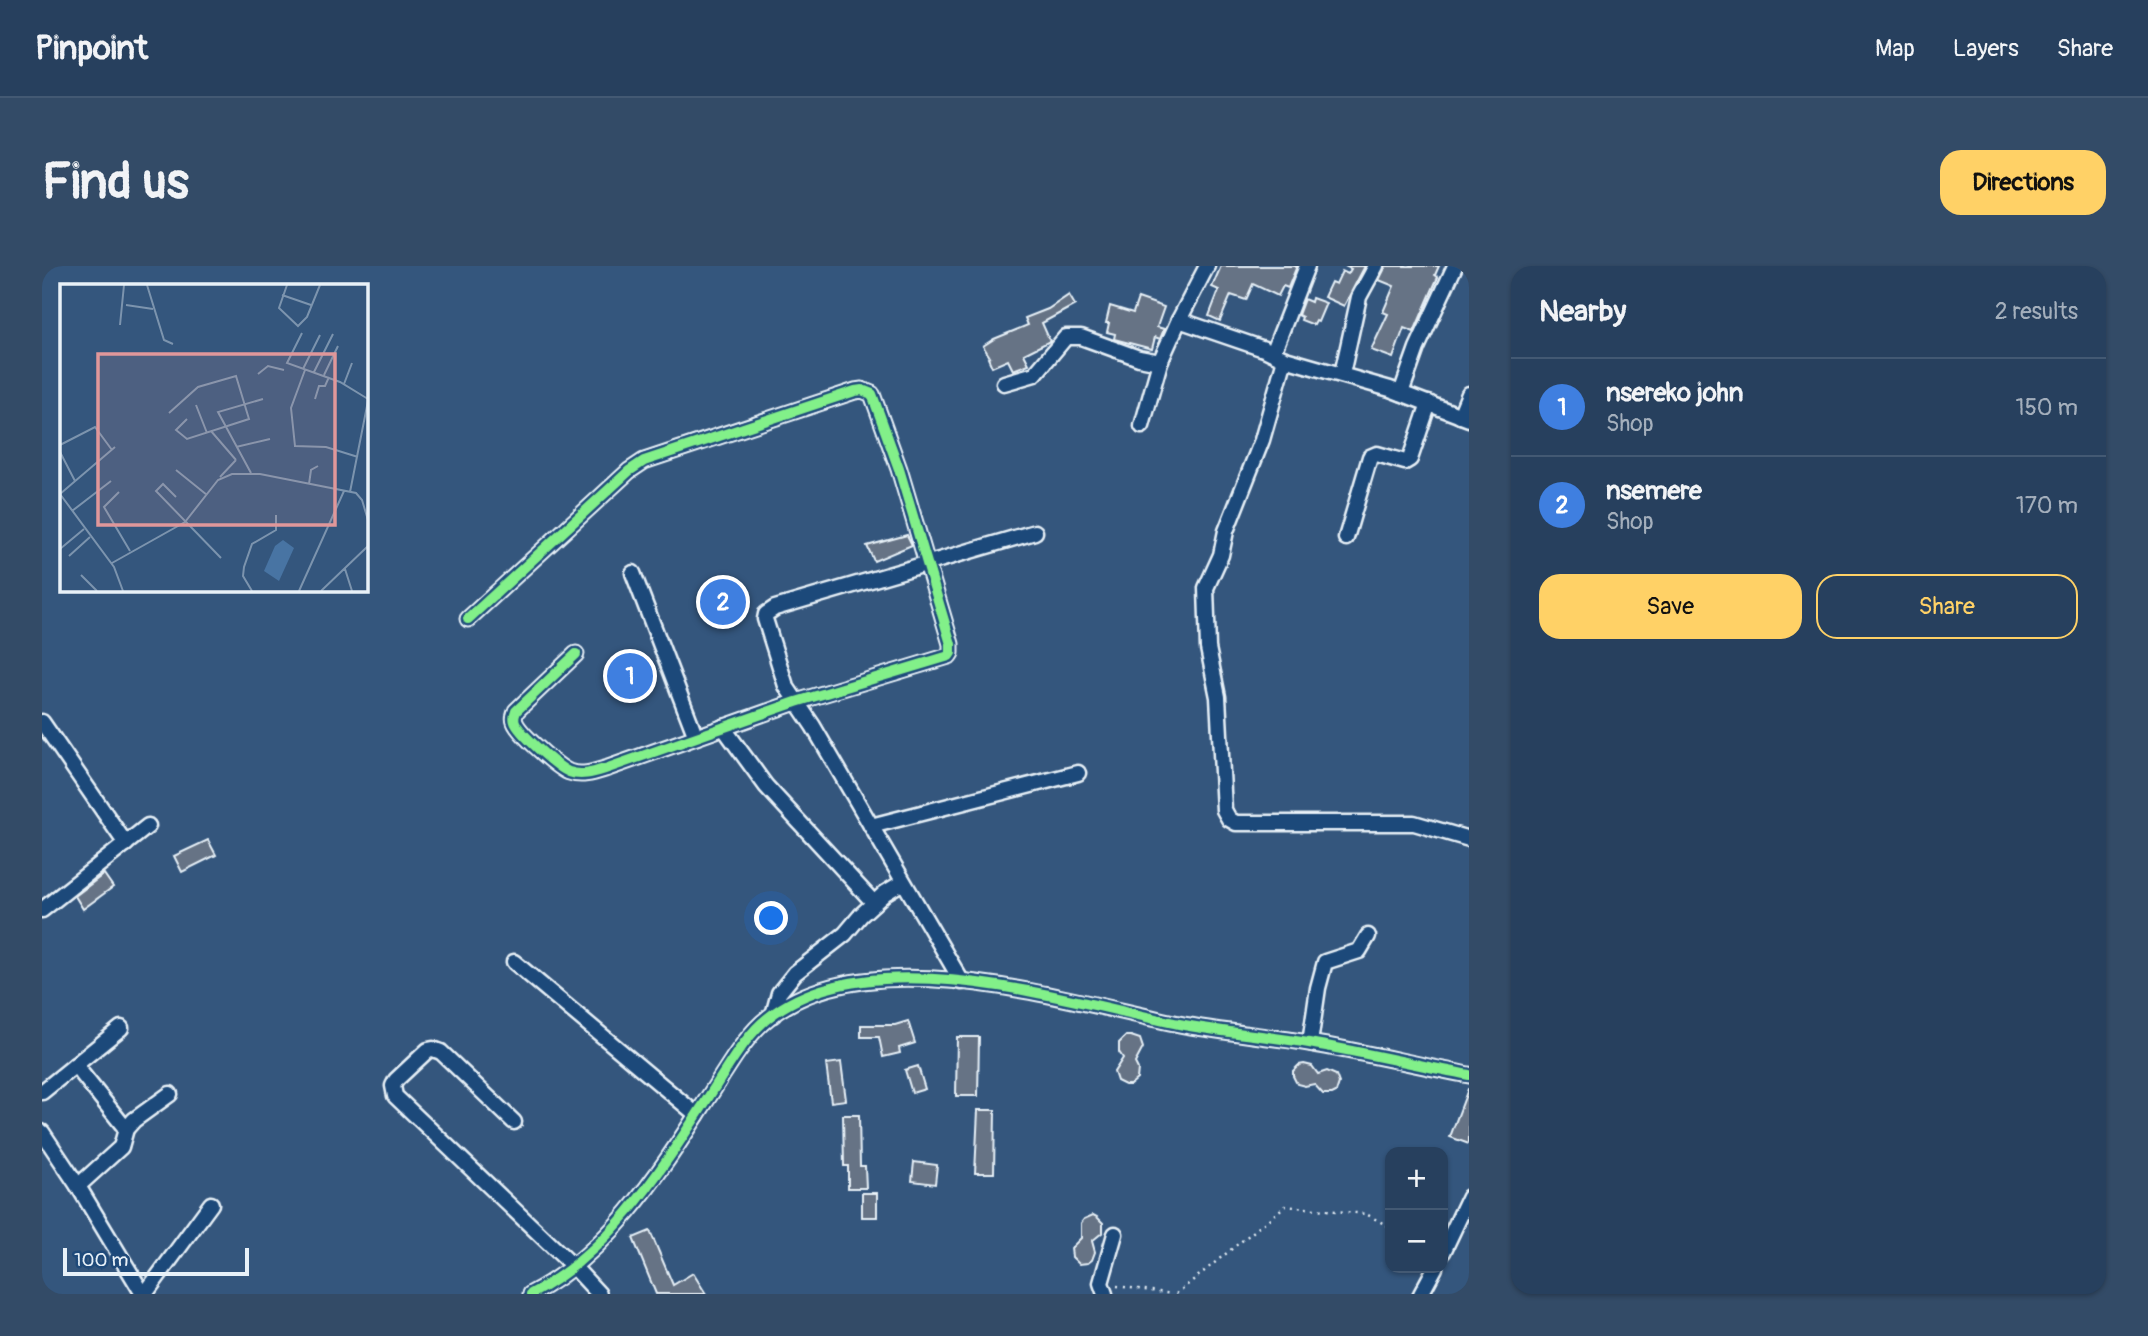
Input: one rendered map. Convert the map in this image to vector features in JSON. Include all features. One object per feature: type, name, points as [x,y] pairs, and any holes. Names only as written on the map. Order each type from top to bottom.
[{"type":"street","points":[[1142,426],[1160,362],[1207,266]]},
{"type":"street","points":[[1307,266],[1279,356],[1262,440],[1226,531],[1221,555],[1206,588],[1208,648],[1218,697],[1224,810],[1228,819],[1236,823],[1415,823],[1469,839]]},
{"type":"street","points":[[1342,374],[1359,297],[1376,266]]},
{"type":"street","points":[[1401,393],[1417,348],[1455,266]]},
{"type":"street","points":[[1179,320],[1279,356],[1401,393],[1465,417],[1469,394]]},
{"type":"street","points":[[1004,383],[1035,374],[1066,337],[1081,337],[1139,358],[1160,362]]},
{"type":"street","points":[[468,619],[629,471],[644,461],[862,390],[872,394],[928,565],[951,644],[949,656],[796,702],[593,773],[579,774],[568,772],[556,764],[519,728],[514,716],[516,711],[576,654]]},
{"type":"street","points":[[1346,538],[1370,457],[1377,454],[1405,462],[1410,459],[1429,403]]},
{"type":"street","points":[[962,982],[813,726],[786,686],[765,619],[766,614],[775,608],[1035,533]]},
{"type":"street","points":[[634,573],[696,737]]},
{"type":"street","points":[[42,722],[126,844]]},
{"type":"street","points":[[723,727],[766,786],[874,903]]},
{"type":"street","points":[[870,826],[1078,774]]},
{"type":"street","points":[[42,910],[148,826]]},
{"type":"street","points":[[773,1015],[776,1000],[785,983],[845,934],[874,903],[903,882]]},
{"type":"street","points":[[1310,1043],[1318,988],[1325,962],[1359,951],[1368,936]]},
{"type":"street","points":[[514,962],[697,1115]]},
{"type":"street","points":[[531,1294],[573,1266],[610,1231],[644,1191],[757,1028],[773,1015],[825,988],[847,983],[907,978],[1019,988],[1181,1024],[1310,1043],[1469,1075]]},
{"type":"street","points":[[42,1091],[121,1028]]},
{"type":"street","points":[[513,1122],[441,1052],[433,1049],[428,1050],[393,1086],[396,1096],[599,1294]]},
{"type":"street","points":[[75,1065],[126,1129]]},
{"type":"street","points":[[78,1186],[121,1147],[126,1129],[134,1120],[170,1094]]},
{"type":"street","points":[[42,1132],[144,1294],[211,1204]]},
{"type":"street","points":[[1448,1241],[1469,1197]]},
{"type":"street","points":[[1103,1289],[1115,1234]]},
{"type":"street","points":[[1421,1294],[1432,1273]]},
{"type":"path","points":[[1103,1289],[1174,1294],[1285,1206],[1366,1214],[1385,1224]]},
{"type":"building","points":[[1221,266],[1297,266],[1288,288],[1283,286],[1278,296],[1253,284],[1246,300],[1231,295],[1220,321],[1209,316],[1219,290],[1212,287]]},
{"type":"building","points":[[1345,266],[1365,266],[1344,306],[1324,297],[1331,282],[1336,284],[1342,271],[1348,274],[1351,269]]},
{"type":"building","points":[[1386,266],[1439,266],[1435,275],[1438,277],[1414,332],[1404,328],[1393,358],[1371,350],[1388,314],[1383,312],[1394,286],[1379,280]]},
{"type":"building","points":[[1069,295],[1075,305],[1042,323],[1050,341],[1024,354],[1029,364],[1013,370],[1008,360],[992,367],[988,358],[990,357],[983,346],[1028,325],[1025,318],[1048,309]]},
{"type":"building","points":[[1138,298],[1164,307],[1157,327],[1164,329],[1160,339],[1155,337],[1152,349],[1114,339],[1115,334],[1107,332],[1110,306],[1133,313]]},
{"type":"building","points":[[1312,298],[1326,303],[1314,325],[1301,320],[1302,317],[1298,315],[1304,299],[1311,302]]},
{"type":"building","points":[[907,535],[912,545],[874,561],[867,546]]},
{"type":"building","points":[[208,840],[216,855],[182,872],[174,856]]},
{"type":"building","points":[[104,874],[113,887],[83,909],[75,896]]},
{"type":"building","points":[[908,1021],[915,1043],[899,1048],[900,1053],[883,1057],[879,1037],[861,1037],[861,1025],[895,1025]]},
{"type":"building","points":[[1126,1036],[1140,1039],[1143,1048],[1135,1063],[1138,1069],[1137,1079],[1130,1085],[1117,1081],[1114,1072],[1123,1058],[1119,1052],[1119,1043]]},
{"type":"building","points":[[957,1037],[979,1037],[978,1096],[956,1096]]},
{"type":"building","points":[[841,1062],[846,1100],[831,1102],[826,1064]]},
{"type":"building","points":[[1304,1064],[1312,1066],[1318,1074],[1327,1071],[1336,1075],[1339,1083],[1336,1092],[1323,1094],[1314,1084],[1297,1084],[1293,1071]]},
{"type":"building","points":[[918,1066],[925,1089],[912,1093],[905,1070]]},
{"type":"building","points":[[1469,1089],[1469,1144],[1450,1137]]},
{"type":"building","points":[[978,1110],[995,1110],[994,1173],[975,1173]]},
{"type":"building","points":[[843,1115],[859,1115],[860,1166],[865,1166],[866,1188],[848,1188],[848,1166],[844,1166]]},
{"type":"building","points":[[914,1162],[937,1165],[935,1184],[912,1181]]},
{"type":"building","points":[[862,1193],[877,1193],[877,1217],[862,1217]]},
{"type":"building","points":[[1093,1215],[1103,1223],[1103,1232],[1092,1241],[1095,1252],[1092,1260],[1079,1264],[1072,1257],[1071,1248],[1081,1238],[1081,1223]]},
{"type":"building","points":[[650,1231],[673,1285],[693,1273],[706,1294],[656,1294],[633,1238]]},
{"type":"cycle path","points":[[468,619],[629,471],[644,461],[855,391],[862,390],[872,394],[899,469],[951,644],[949,656],[796,702],[608,768],[579,774],[563,769],[548,757],[523,734],[514,719],[516,711],[576,654]]},
{"type":"cycle path","points":[[531,1294],[558,1278],[583,1258],[628,1212],[667,1160],[738,1052],[762,1023],[803,997],[852,982],[907,978],[1023,990],[1179,1024],[1349,1050],[1469,1075]]},
{"type":"place","name":"nsemere","points":[[723,602]]},
{"type":"place","name":"nsereko john","points":[[630,676]]}]
